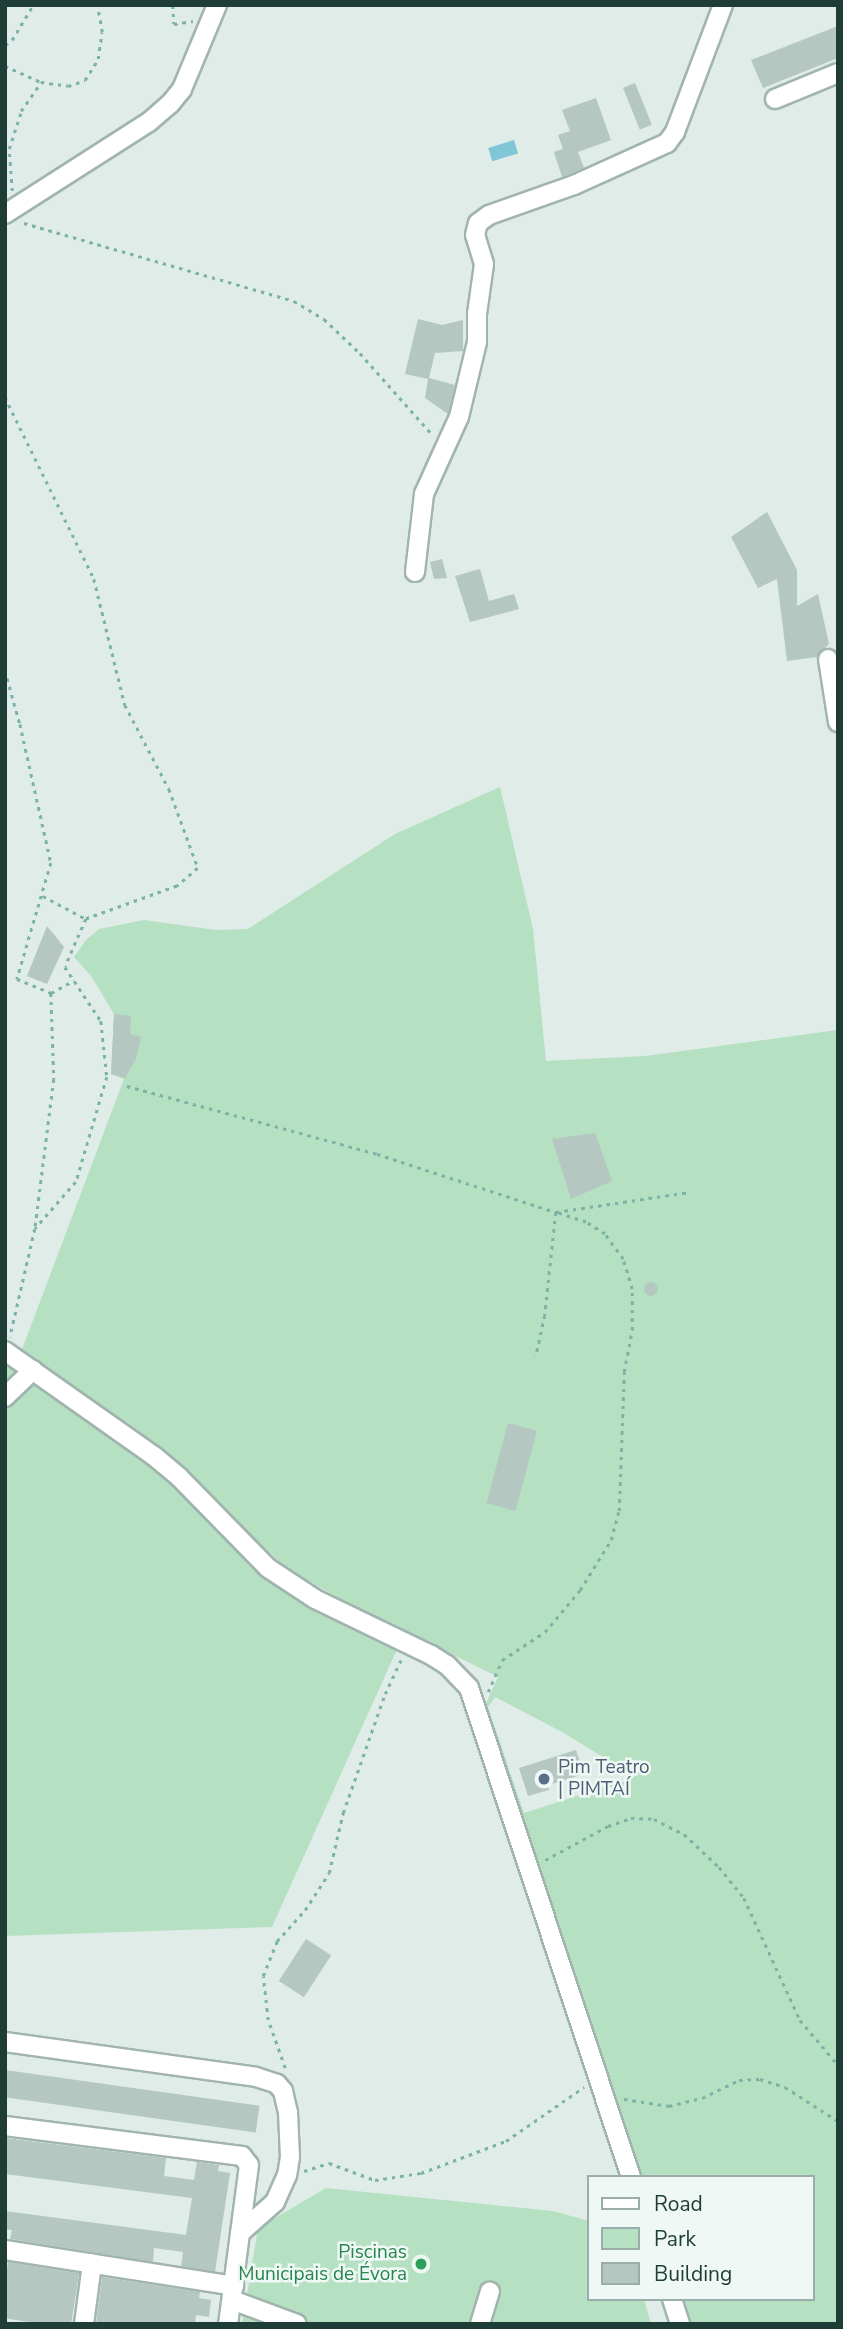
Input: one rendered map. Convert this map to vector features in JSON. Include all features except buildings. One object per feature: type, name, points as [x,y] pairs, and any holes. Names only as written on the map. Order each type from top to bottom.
[{"type":"street","points":[[10,210],[149,122],[170,104],[182,89],[217,5]]},
{"type":"street","points":[[415,572],[424,494],[463,405],[477,342],[477,314],[484,264],[475,235],[478,223],[489,215],[574,185],[667,142],[675,132],[723,5]]},
{"type":"street","points":[[775,99],[838,73]]},
{"type":"street","points":[[828,659],[838,722]]},
{"type":"street","points":[[7,1344],[33,1370],[163,1463],[268,1568],[315,1599],[439,1660],[469,1688],[479,1711],[630,2175]]},
{"type":"street","points":[[5,1397],[33,1370]]},
{"type":"street","points":[[5,2042],[256,2077],[281,2088],[289,2130],[287,2175],[275,2202],[240,2233]]},
{"type":"street","points":[[5,2126],[242,2155],[249,2165],[228,2324]]},
{"type":"street","points":[[5,2250],[92,2264],[233,2293],[297,2324]]},
{"type":"street","points":[[84,2324],[92,2264]]},
{"type":"street","points":[[480,2324],[490,2292]]},
{"type":"street","points":[[673,2301],[680,2324]]},
{"type":"path","points":[[5,45],[12,40],[33,5]]},
{"type":"path","points":[[5,66],[41,82],[68,86],[85,79],[98,59],[102,32],[97,5]]},
{"type":"path","points":[[173,5],[174,24],[193,21],[200,13]]},
{"type":"path","points":[[41,82],[21,111],[9,149],[10,210],[24,223],[294,301],[324,319],[360,353],[425,427],[446,443]]},
{"type":"path","points":[[5,397],[94,579],[125,705],[169,789],[198,868],[177,886],[86,919],[65,967],[101,1021],[107,1077],[76,1182],[35,1229]]},
{"type":"path","points":[[5,670],[51,863],[17,979],[51,993]]},
{"type":"path","points":[[42,896],[86,919]]},
{"type":"path","points":[[51,993],[74,980]]},
{"type":"path","points":[[7,1344],[35,1229],[54,1079],[51,993]]},
{"type":"path","points":[[127,1086],[377,1154],[586,1222],[605,1234],[623,1259],[632,1289],[632,1330],[624,1372],[625,1432],[619,1511],[611,1540],[580,1590],[545,1632],[502,1660],[479,1711]]},
{"type":"path","points":[[556,1212],[690,1192]]},
{"type":"path","points":[[536,1357],[543,1324],[556,1212]]},
{"type":"path","points":[[281,2088],[285,2069],[268,2020],[263,1976],[277,1941],[305,1910],[329,1874],[343,1813],[385,1694],[409,1644]]},
{"type":"path","points":[[530,1869],[619,1821],[643,1817],[665,1822],[719,1867],[744,1898],[800,2020],[838,2065]]},
{"type":"path","points":[[287,2175],[329,2163],[375,2180],[421,2173],[506,2141],[600,2083],[620,2098],[669,2106],[702,2098],[738,2080],[760,2079],[785,2087],[838,2121]]},
{"type":"green space","points":[[500,787],[533,929],[546,1061],[645,1056],[838,1030],[838,2324],[688,2324],[681,2301],[815,2301],[815,2175],[637,2175],[484,1708],[498,1677],[340,1599],[285,1567],[197,1483],[143,1437],[21,1352],[124,1079],[111,1074],[114,1014],[91,976],[74,957],[86,940],[99,929],[144,920],[216,930],[248,929],[395,834]],"holes":[[[495,1697],[564,1733],[635,1777],[524,1813],[488,1707]]]},
{"type":"green space","points":[[5,1359],[16,1368],[14,1374],[27,1384],[31,1381],[51,1397],[56,1395],[169,1475],[247,1553],[398,1647],[272,1927],[5,1936]]},
{"type":"green space","name":"Piscinas Municipais de Évora","points":[[326,2188],[553,2211],[588,2221],[588,2301],[645,2301],[651,2324],[242,2324],[258,2228]]},
{"type":"water","points":[[514,140],[518,153],[492,161],[488,148]]},
{"type":"place","name":"Pim Teatro | PIMTAÍ","points":[[544,1779]]},
{"type":"place","name":"Piscinas Municipais de Évora","points":[[421,2264]]}]
